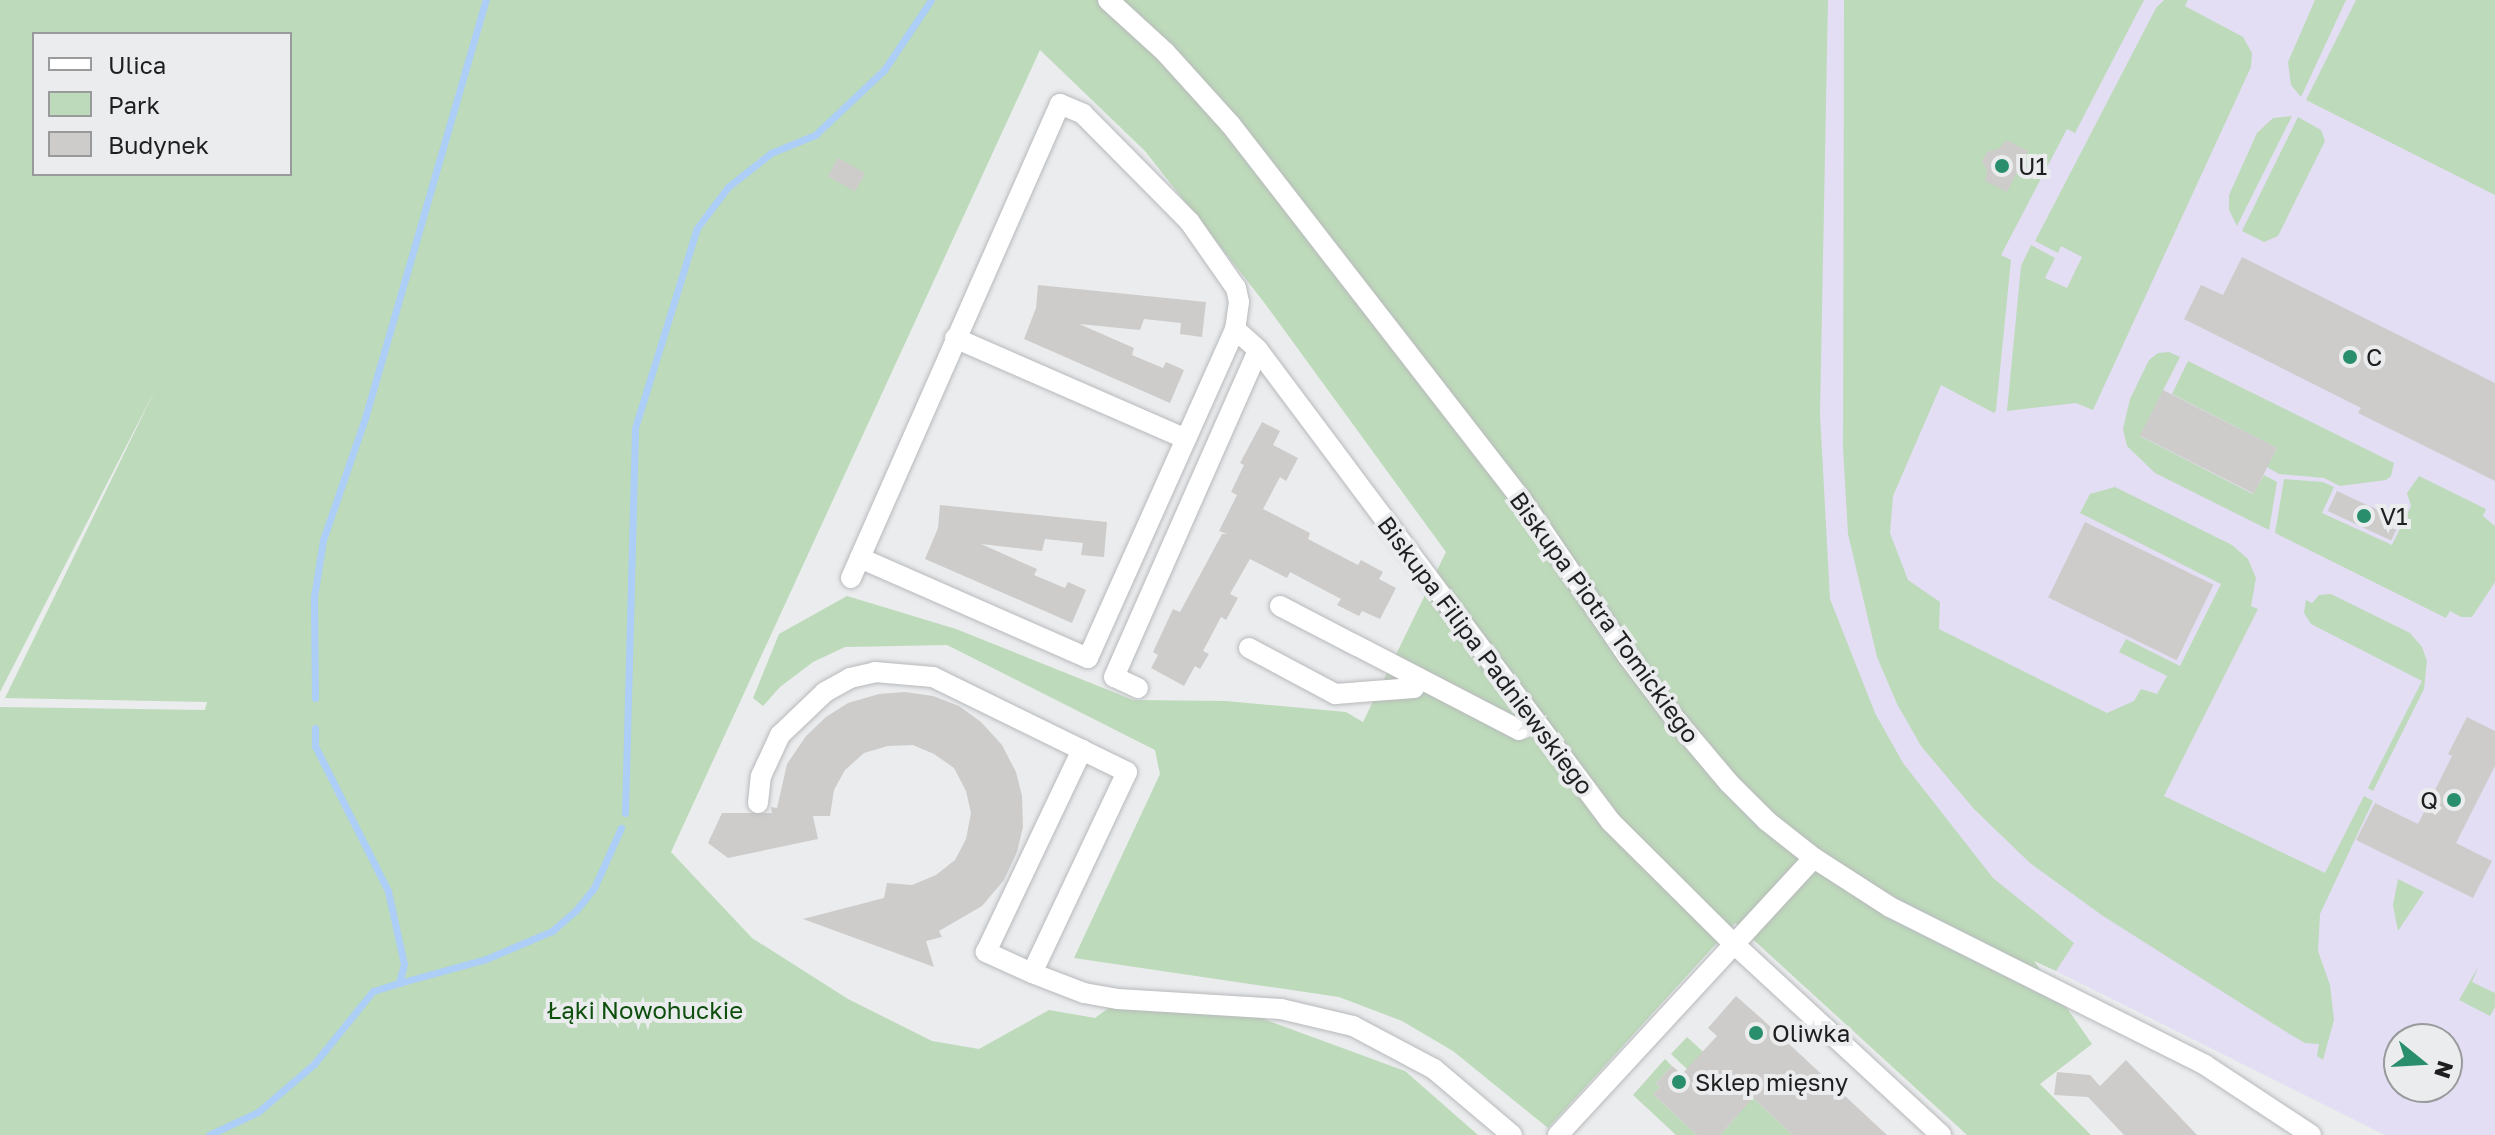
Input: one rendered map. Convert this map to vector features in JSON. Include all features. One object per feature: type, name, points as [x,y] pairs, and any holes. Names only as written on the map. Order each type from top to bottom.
[{"type":"street","name":"Biskupa Piotra Tomickiego","points":[[1108,0],[1158,45],[1231,125],[1521,499],[1627,655],[1676,720],[1729,783],[1767,821],[1814,858],[1890,907],[2205,1065],[2311,1135]]},
{"type":"street","points":[[851,578],[1060,104],[1083,114],[1189,221],[1236,288],[1239,302],[1235,329],[1088,658],[860,558]]},
{"type":"street","name":"Biskupa Filipa Padniewskiego","points":[[1235,329],[1258,350],[1611,822],[1733,943],[1941,1135]]},
{"type":"street","points":[[955,338],[1186,439]]},
{"type":"street","points":[[1138,688],[1114,677],[1258,350]]},
{"type":"street","points":[[1280,606],[1519,730],[1533,718]]},
{"type":"street","points":[[1249,648],[1335,694],[1414,688],[1419,678]]},
{"type":"street","points":[[758,803],[761,776],[769,755],[790,723],[825,692],[850,678],[875,672],[933,677],[1127,772],[1032,973]]},
{"type":"street","points":[[1082,750],[986,952],[1060,985],[1118,999],[1281,1009],[1353,1026],[1434,1069],[1512,1135]]},
{"type":"street","points":[[1558,1135],[1814,858]]},
{"type":"shaded area","points":[[1763,0],[2495,0],[2495,1135],[2385,1135],[2032,959],[1851,788]]},
{"type":"green space","name":"Łąki Nowohuckie","points":[[0,0],[1828,0],[1820,414],[1830,599],[1875,713],[1903,763],[1993,878],[2074,943],[2056,971],[2034,961],[2092,1044],[2040,1084],[2091,1135],[1967,1135],[1735,923],[1548,1128],[1453,1051],[1402,1021],[1339,997],[1074,958],[1160,774],[1155,750],[947,645],[845,647],[813,662],[780,687],[763,706],[753,698],[779,634],[847,596],[956,629],[1133,700],[1226,701],[1346,712],[1363,722],[1446,552],[1263,301],[1145,151],[1040,50],[671,852],[752,938],[848,999],[932,1041],[979,1049],[1049,1010],[1095,1018],[1110,1007],[1258,1017],[1405,1071],[1478,1135],[0,1135],[0,707],[205,710],[207,702],[5,698],[156,388],[0,692]]},
{"type":"green space","points":[[1844,0],[2144,0],[2075,133],[2067,129],[2001,255],[2011,260],[1996,410],[1994,413],[1941,385],[1893,496],[1890,533],[1908,580],[1940,602],[1939,629],[2107,713],[2134,701],[2141,689],[2157,694],[2167,676],[2119,652],[2126,639],[2180,666],[2221,584],[2080,513],[2090,494],[2115,487],[2232,545],[2248,559],[2256,578],[2251,606],[2258,609],[2164,796],[2325,873],[2364,796],[2373,801],[2320,914],[2318,951],[2330,985],[2334,1020],[2323,1060],[2317,1056],[2319,1044],[2305,1043],[2291,1035],[2103,916],[2030,863],[1974,809],[1921,746],[1897,704],[1877,657],[1848,534],[1843,448]]},
{"type":"green space","points":[[2164,0],[2188,0],[2185,6],[2243,37],[2252,53],[2251,67],[2093,410],[2076,403],[2007,411],[2021,266],[2031,245],[2055,258],[2045,278],[2067,288],[2082,257],[2061,246],[2058,253],[2035,241],[2156,8]]},
{"type":"green space","points":[[2315,0],[2346,0],[2301,97],[2291,85],[2288,62]]},
{"type":"green space","points":[[2356,0],[2495,0],[2495,195],[2306,100]]},
{"type":"green space","points":[[2292,116],[2237,226],[2229,210],[2229,195],[2257,133],[2273,118]]},
{"type":"green space","points":[[2298,117],[2321,130],[2325,141],[2278,236],[2264,242],[2242,231]]},
{"type":"green space","points":[[2169,352],[2180,357],[2140,436],[2253,494],[2264,475],[2277,482],[2269,530],[2155,473],[2127,446],[2123,429],[2130,399],[2149,360],[2158,353]]},
{"type":"green space","points":[[2188,361],[2394,463],[2391,476],[2386,480],[2340,486],[2324,478],[2279,474],[2267,467],[2277,448],[2172,394]]},
{"type":"green space","points":[[2419,476],[2486,509],[2483,516],[2495,526],[2495,582],[2472,617],[2461,617],[2450,611],[2446,618],[2275,533],[2284,479],[2323,482],[2334,487],[2322,513],[2392,545],[2411,506],[2407,493]]},
{"type":"green space","points":[[2331,594],[2410,633],[2422,647],[2427,661],[2424,689],[2373,791],[2368,788],[2422,681],[2311,624],[2304,613],[2306,600],[2312,603],[2319,595]]},
{"type":"green space","points":[[2398,879],[2424,892],[2398,931],[2393,905]]},
{"type":"green space","points":[[2478,967],[2472,982],[2495,993],[2495,1007],[2490,1016],[2459,1000]]},
{"type":"green space","points":[[1687,1037],[1793,1135],[1720,1135],[1737,1116],[1671,1054]]},
{"type":"green space","points":[[1665,1059],[1672,1066],[1656,1083],[1660,1087],[1653,1094],[1697,1135],[1676,1135],[1633,1095]]},
{"type":"building","name":"U1","points":[[2007,140],[2028,151],[2007,192],[1985,181],[1987,171],[1982,161],[1987,152],[1998,149]]},
{"type":"building","points":[[838,158],[865,173],[855,191],[828,176]]},
{"type":"building","name":"C","points":[[2242,257],[2495,383],[2495,481],[2358,413],[2361,408],[2184,319],[2201,285],[2223,295]]},
{"type":"building","points":[[1038,285],[1206,302],[1202,337],[1180,334],[1181,323],[1144,319],[1140,330],[1079,324],[1134,348],[1132,355],[1163,368],[1166,362],[1184,370],[1170,403],[1024,339],[1036,308]]},
{"type":"building","points":[[2163,390],[2277,448],[2254,494],[2140,435]]},
{"type":"building","points":[[1262,422],[1280,431],[1273,445],[1298,458],[1286,481],[1280,477],[1263,509],[1310,533],[1308,539],[1358,565],[1361,560],[1383,572],[1379,579],[1396,588],[1380,619],[1362,611],[1359,616],[1337,605],[1341,599],[1290,572],[1287,578],[1250,559],[1230,594],[1238,598],[1226,620],[1221,617],[1203,651],[1209,654],[1200,669],[1195,666],[1184,686],[1151,668],[1158,655],[1153,652],[1173,609],[1180,612],[1222,534],[1227,534],[1219,531],[1237,495],[1231,492],[1244,465],[1240,463]]},
{"type":"building","name":"V1","points":[[2337,491],[2400,521],[2391,541],[2328,511]]},
{"type":"building","points":[[940,505],[1107,522],[1104,557],[1081,555],[1083,543],[1045,539],[1042,551],[981,544],[1037,569],[1034,575],[1065,588],[1068,582],[1086,590],[1072,623],[925,559],[938,528]]},
{"type":"building","points":[[2085,522],[2214,585],[2177,660],[2048,597]]},
{"type":"building","points":[[905,692],[933,696],[959,706],[981,722],[1002,745],[1016,772],[1022,796],[1023,827],[1017,852],[1004,880],[982,906],[939,931],[942,937],[926,941],[934,967],[803,919],[884,898],[887,883],[912,885],[936,875],[955,860],[966,839],[971,813],[966,791],[954,768],[934,754],[913,745],[888,746],[864,753],[845,770],[834,790],[830,816],[813,816],[818,839],[728,858],[708,843],[722,813],[772,813],[771,807],[777,808],[787,764],[806,736],[826,717],[848,703],[879,694]]},
{"type":"building","name":"Q","points":[[2467,717],[2495,731],[2495,766],[2456,843],[2492,861],[2473,898],[2356,840],[2375,803],[2418,824],[2452,756],[2448,754]]},
{"type":"building","points":[[1736,996],[1887,1135],[1793,1135],[1753,1098],[1720,1135],[1697,1135],[1653,1094],[1660,1087],[1656,1083],[1672,1066],[1682,1074],[1717,1036],[1708,1028]]},
{"type":"building","points":[[2126,1060],[2197,1135],[2124,1135],[2088,1097],[2054,1095],[2057,1072],[2090,1075],[2100,1086]]},
{"type":"waterway","points":[[315,698],[314,597],[323,540],[365,418],[486,0]]},
{"type":"waterway","points":[[625,813],[635,428],[697,228],[728,187],[771,153],[815,135],[884,70],[931,0]]},
{"type":"waterway","points":[[209,1135],[258,1112],[314,1064],[373,991],[399,983],[404,964],[388,891],[315,746],[315,728]]},
{"type":"waterway","points":[[399,983],[486,959],[552,931],[577,909],[594,888],[621,828]]},
{"type":"place","name":"U1","points":[[2002,166]]},
{"type":"place","name":"C","points":[[2350,357]]},
{"type":"place","name":"V1","points":[[2364,516]]},
{"type":"place","name":"Q","points":[[2454,800]]},
{"type":"place","name":"Oliwka","points":[[1756,1033]]},
{"type":"place","name":"Sklep mięsny","points":[[1679,1082]]}]
